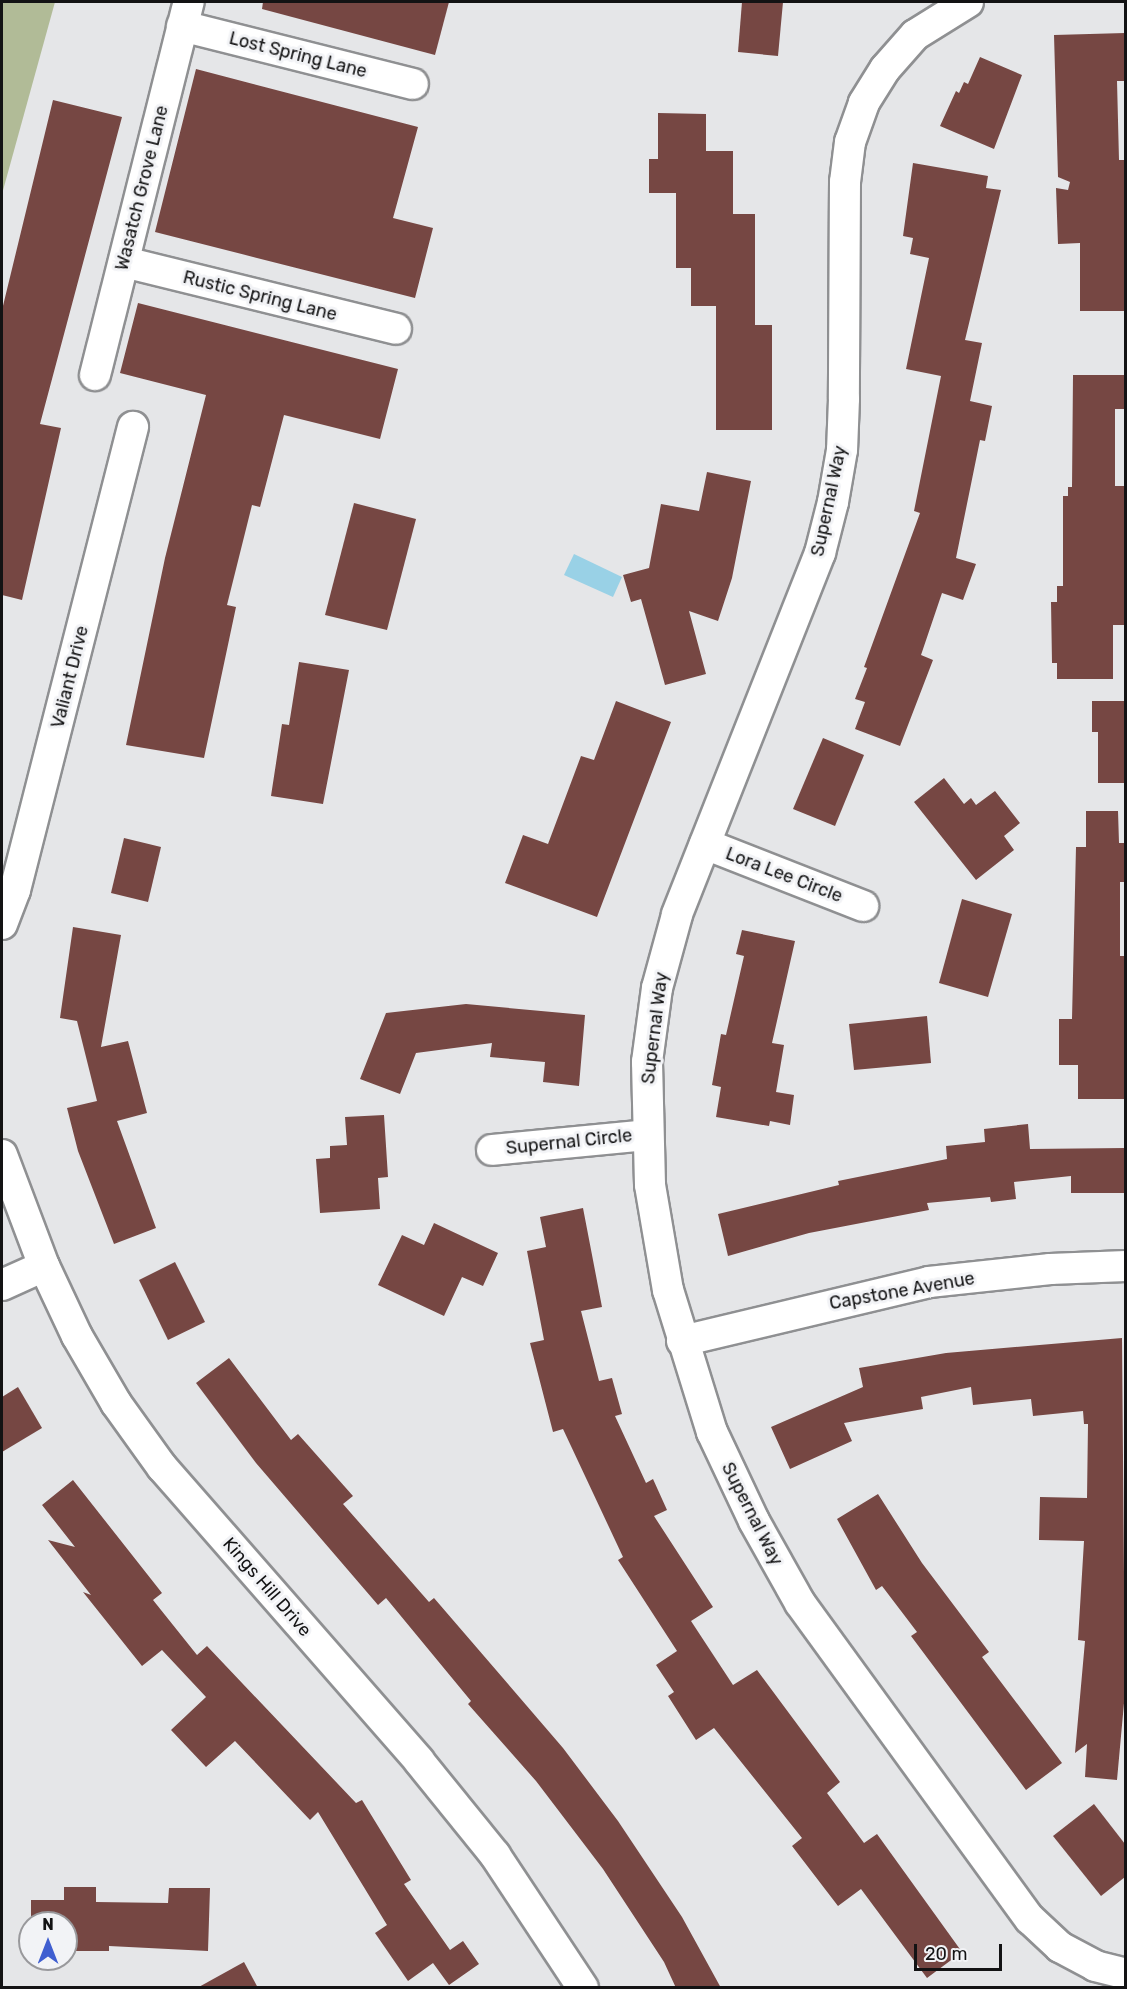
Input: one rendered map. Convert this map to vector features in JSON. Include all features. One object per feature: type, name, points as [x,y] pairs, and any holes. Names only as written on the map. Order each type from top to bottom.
[{"type":"street","name":"Supernal Way","points":[[968,2],[915,35],[885,69],[864,103],[850,142],[845,182],[844,409],[833,502],[820,553],[677,915],[657,988],[647,1062],[646,1135],[658,1235],[682,1341],[712,1432],[754,1521],[800,1603],[1030,1919],[1060,1947],[1095,1966],[1125,1974]]},
{"type":"street","name":"Lost Spring Lane","points":[[186,14],[413,84]]},
{"type":"street","name":"Wasatch Grove Lane","points":[[95,375],[186,14]]},
{"type":"street","name":"Rustic Spring Lane","points":[[124,262],[396,329]]},
{"type":"street","name":"Valiant Drive","points":[[2,924],[15,890],[133,427]]},
{"type":"street","name":"Lora Lee Circle","points":[[705,844],[863,906]]},
{"type":"street","name":"Supernal Circle","points":[[492,1150],[646,1135]]},
{"type":"street","name":"Kings Hill Drive","points":[[2,1155],[44,1266],[77,1336],[116,1403],[162,1467],[419,1761],[495,1855],[584,1988]]},
{"type":"street","points":[[2,1284],[44,1266]]},
{"type":"street","name":"Capstone Avenue","points":[[682,1341],[929,1282],[1050,1269],[1125,1266]]},
{"type":"green space","points":[[2,2],[55,2],[2,194]]},
{"type":"water","points":[[574,554],[622,577],[613,597],[564,575]]},
{"type":"building","points":[[263,2],[449,2],[435,55],[262,9]]},
{"type":"building","points":[[742,2],[783,2],[778,56],[738,52]]},
{"type":"building","points":[[1125,33],[1125,81],[1117,81],[1119,160],[1125,160],[1125,311],[1080,311],[1080,243],[1058,244],[1056,188],[1068,190],[1070,182],[1058,177],[1054,35]]},
{"type":"building","points":[[980,57],[1022,75],[994,149],[940,126],[956,91],[959,93],[964,82],[968,84]]},
{"type":"building","points":[[196,69],[418,127],[393,218],[433,228],[415,298],[155,232]]},
{"type":"building","points":[[53,100],[122,117],[40,424],[61,428],[22,600],[2,595],[2,310]]},
{"type":"building","points":[[658,113],[706,114],[706,151],[733,151],[733,214],[755,214],[755,325],[772,325],[772,430],[716,430],[716,306],[691,306],[691,268],[676,268],[676,193],[649,193],[649,159],[658,159]]},
{"type":"building","points":[[913,163],[988,176],[986,188],[1001,190],[965,340],[982,343],[970,401],[992,406],[985,441],[980,440],[956,558],[976,564],[963,600],[942,593],[921,655],[933,660],[900,746],[855,729],[865,702],[855,699],[867,668],[864,667],[920,513],[914,511],[941,376],[906,369],[929,258],[910,254],[913,238],[903,236]]},
{"type":"building","points":[[138,303],[398,369],[380,439],[284,415],[260,507],[252,505],[227,605],[236,607],[204,758],[126,745],[165,558],[206,395],[120,373]]},
{"type":"building","points":[[1073,375],[1125,375],[1125,409],[1115,409],[1115,486],[1125,486],[1125,625],[1113,625],[1113,679],[1057,679],[1057,663],[1052,663],[1051,602],[1057,602],[1057,586],[1063,586],[1063,496],[1068,496],[1068,487],[1072,487]]},
{"type":"building","points":[[707,472],[751,481],[732,578],[718,621],[689,611],[706,674],[665,685],[641,599],[631,602],[623,575],[649,568],[661,504],[699,511]]},
{"type":"building","points":[[354,503],[416,519],[387,630],[325,615]]},
{"type":"building","points":[[299,662],[349,670],[323,804],[271,796],[282,724],[289,725]]},
{"type":"building","points":[[616,701],[671,722],[597,917],[505,883],[523,835],[548,844],[581,756],[594,760]]},
{"type":"building","points":[[1092,701],[1125,701],[1125,783],[1098,783],[1098,732],[1092,732]]},
{"type":"building","points":[[823,738],[864,755],[835,826],[793,809]]},
{"type":"building","points":[[944,778],[964,804],[971,798],[976,805],[995,791],[1020,823],[1004,836],[1014,850],[976,880],[914,802]]},
{"type":"building","points":[[1086,811],[1118,811],[1119,843],[1125,843],[1125,882],[1120,882],[1120,956],[1125,956],[1125,1099],[1078,1099],[1078,1065],[1059,1065],[1059,1019],[1072,1019],[1076,847],[1086,847]]},
{"type":"building","points":[[124,838],[161,847],[148,902],[111,893]]},
{"type":"building","points":[[962,899],[1012,914],[988,997],[939,983]]},
{"type":"building","points":[[73,927],[121,935],[101,1047],[128,1041],[147,1113],[117,1121],[156,1228],[114,1244],[78,1151],[67,1108],[97,1101],[77,1021],[60,1018]]},
{"type":"building","points":[[742,930],[795,941],[772,1043],[784,1045],[776,1092],[794,1095],[790,1125],[770,1121],[769,1126],[716,1117],[721,1087],[712,1085],[721,1034],[726,1035],[744,956],[736,954]]},
{"type":"building","points":[[466,1004],[585,1015],[579,1086],[543,1082],[545,1062],[490,1057],[492,1043],[416,1053],[400,1094],[360,1079],[386,1013]]},
{"type":"building","points":[[927,1016],[931,1063],[854,1070],[849,1024]]},
{"type":"building","points":[[384,1115],[388,1177],[378,1178],[380,1209],[320,1213],[316,1159],[330,1158],[330,1146],[347,1145],[345,1117]]},
{"type":"building","points":[[1028,1124],[1030,1149],[1125,1148],[1125,1193],[1071,1193],[1071,1176],[1014,1182],[1016,1199],[991,1202],[990,1197],[927,1203],[929,1210],[809,1233],[728,1256],[718,1214],[839,1185],[838,1181],[947,1159],[946,1146],[985,1142],[984,1129]]},
{"type":"building","points":[[583,1208],[602,1307],[581,1311],[599,1381],[612,1378],[622,1414],[615,1416],[646,1483],[653,1479],[667,1510],[654,1516],[713,1607],[691,1621],[733,1685],[757,1670],[840,1782],[827,1793],[864,1843],[877,1834],[962,1952],[927,1978],[861,1889],[838,1906],[792,1846],[802,1838],[714,1728],[696,1740],[668,1696],[674,1692],[656,1665],[677,1651],[618,1560],[623,1557],[563,1429],[553,1432],[530,1343],[544,1340],[527,1251],[546,1247],[540,1217]]},
{"type":"building","points":[[434,1223],[498,1253],[483,1286],[462,1277],[444,1316],[378,1285],[402,1235],[424,1245]]},
{"type":"building","points":[[175,1262],[205,1322],[168,1340],[139,1280]]},
{"type":"building","points":[[1122,1338],[1125,1692],[1117,1780],[1085,1777],[1087,1744],[1075,1753],[1085,1641],[1078,1640],[1084,1541],[1039,1540],[1040,1497],[1087,1498],[1088,1424],[1084,1424],[1083,1411],[1033,1416],[1031,1399],[973,1405],[971,1387],[921,1397],[923,1409],[844,1423],[852,1441],[790,1469],[771,1427],[863,1387],[859,1368],[946,1353]]},
{"type":"building","points":[[229,1358],[291,1440],[298,1434],[353,1496],[343,1504],[429,1602],[434,1598],[563,1748],[618,1821],[682,1917],[721,1988],[676,1988],[664,1962],[603,1869],[536,1781],[468,1704],[471,1701],[386,1598],[378,1605],[256,1463],[196,1383]]},
{"type":"building","points":[[18,1387],[42,1428],[2,1452],[2,1397]]},
{"type":"building","points":[[73,1480],[162,1593],[153,1600],[197,1655],[207,1646],[356,1803],[362,1800],[411,1880],[404,1884],[450,1950],[463,1941],[479,1964],[449,1985],[433,1963],[408,1981],[375,1933],[387,1925],[318,1812],[310,1820],[235,1741],[206,1767],[171,1730],[206,1697],[162,1650],[142,1666],[83,1592],[91,1595],[48,1540],[75,1547],[42,1505]]},
{"type":"building","points":[[878,1494],[922,1563],[989,1652],[982,1657],[1062,1763],[1026,1790],[911,1636],[917,1632],[882,1586],[876,1590],[837,1519]]},
{"type":"building","points":[[1094,1804],[1125,1844],[1125,1877],[1101,1896],[1053,1836]]},
{"type":"building","points":[[64,1887],[96,1887],[96,1902],[168,1903],[169,1888],[210,1888],[208,1951],[109,1946],[109,1951],[78,1951],[78,1911],[31,1911],[31,1900],[64,1900]]},
{"type":"building","points":[[244,1962],[258,1988],[197,1988]]}]
